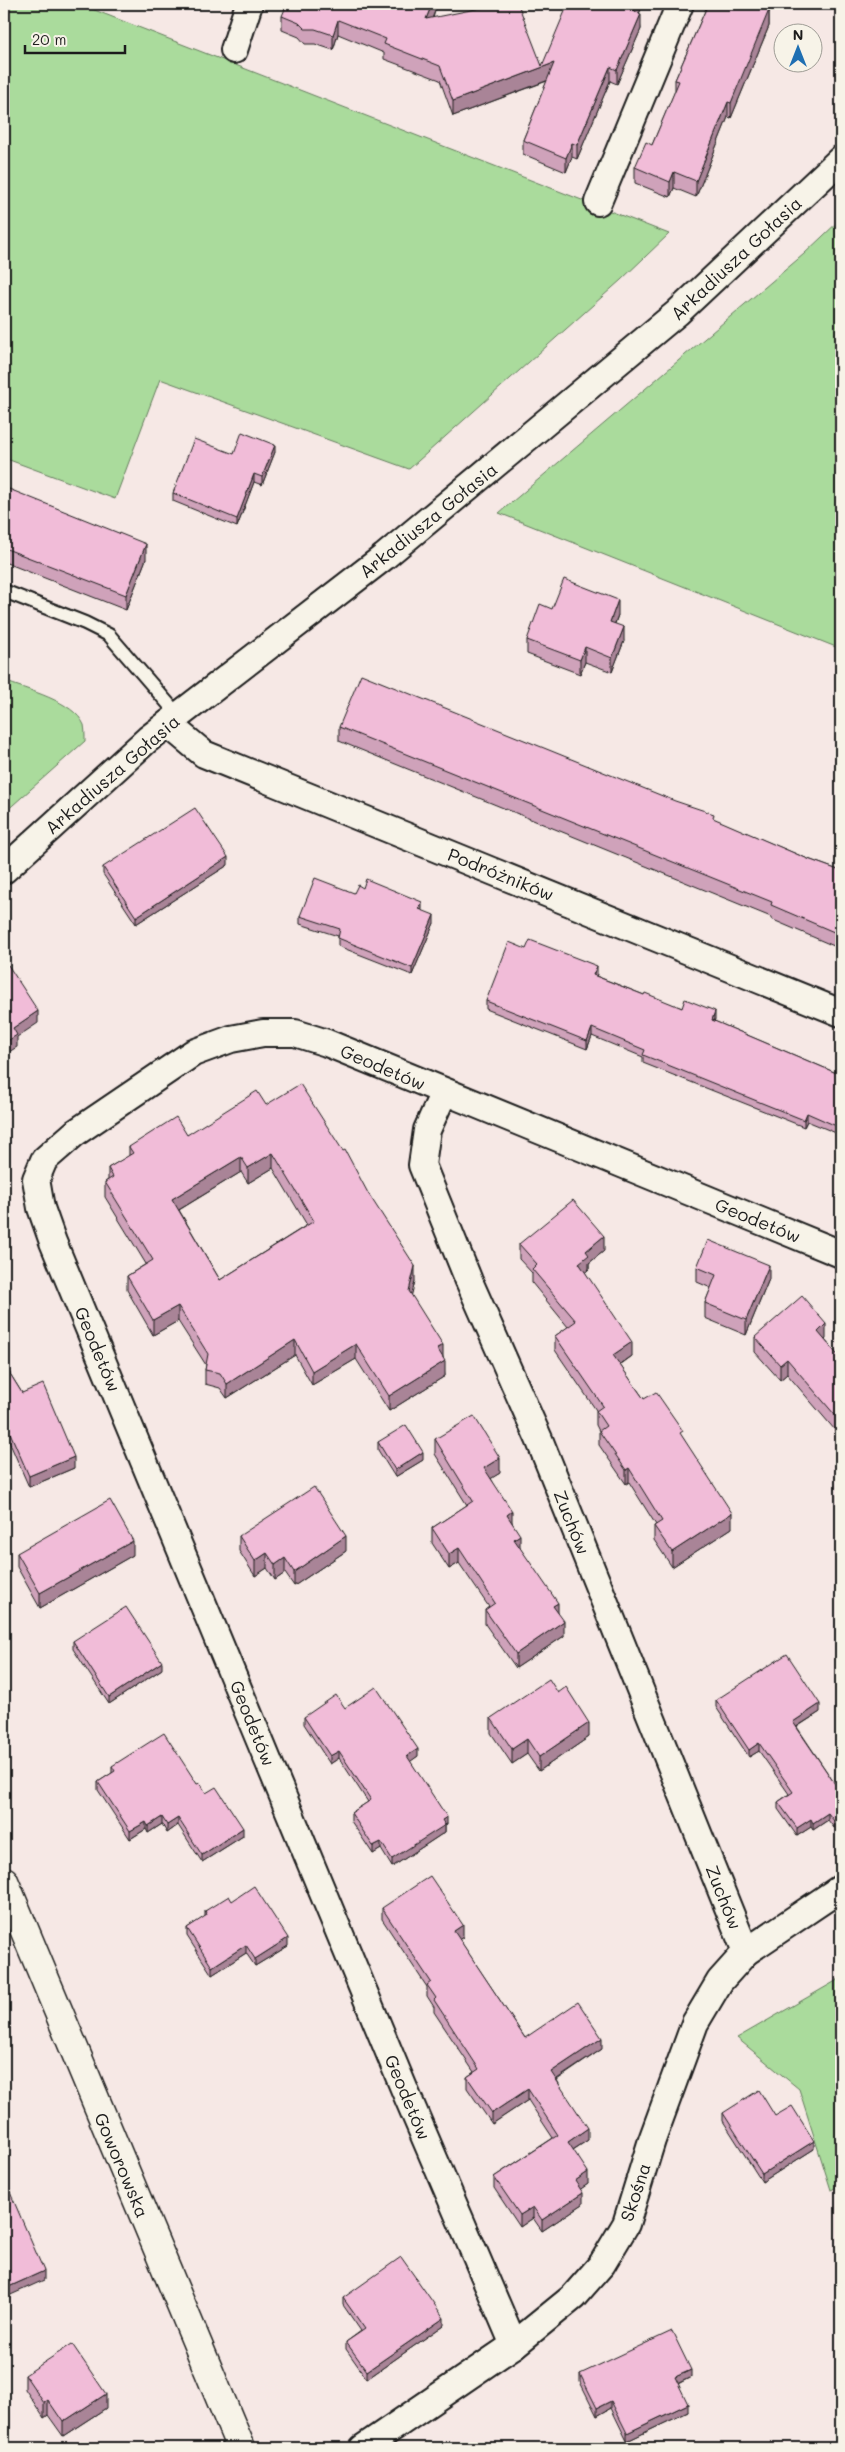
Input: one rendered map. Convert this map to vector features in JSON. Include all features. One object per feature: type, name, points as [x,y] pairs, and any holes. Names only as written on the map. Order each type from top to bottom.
[{"type":"street","points":[[234,50],[250,4]]},
{"type":"street","points":[[598,202],[680,4]]},
{"type":"street","name":"Arkadiusza Gołasia","points":[[4,870],[173,719],[384,558],[655,332],[841,159]]},
{"type":"street","name":"Podróżników","points":[[173,719],[204,754],[841,1013]]},
{"type":"street","name":"Geodetów","points":[[514,2345],[408,2098],[53,1242],[41,1208],[36,1179],[44,1160],[75,1133],[192,1053],[231,1039],[262,1033],[295,1033],[326,1043],[841,1254]]},
{"type":"street","name":"Zuchów","points":[[444,1092],[427,1130],[422,1165],[469,1282],[539,1438],[746,1952]]},
{"type":"street","name":"Goworowska","points":[[4,1882],[241,2448]]},
{"type":"street","name":"Skośna","points":[[363,2448],[514,2345],[573,2297],[602,2264],[626,2224],[652,2140],[695,2023],[720,1981],[746,1952],[841,1888]]},
{"type":"lane","points":[[4,591],[85,623],[109,635],[173,719]]},
{"type":"green space","points":[[4,4],[79,4],[669,234],[621,280],[409,469],[160,379],[115,499],[4,458]]},
{"type":"green space","points":[[841,219],[841,649],[499,513],[804,254]]},
{"type":"green space","points":[[4,681],[49,697],[71,709],[84,725],[85,741],[4,813]]},
{"type":"green space","points":[[841,1978],[841,2185],[831,2190],[799,2089],[737,2038]]},
{"type":"building","points":[[287,4],[432,4],[426,19],[494,4],[518,4],[542,66],[568,4],[637,4],[634,11],[641,14],[617,70],[610,67],[577,145],[572,143],[566,158],[523,140],[554,63],[453,101],[440,66],[384,44],[386,39],[338,20],[333,35],[315,29],[305,29],[299,23],[282,16]]},
{"type":"building","points":[[708,4],[766,4],[764,8],[769,10],[731,103],[728,102],[696,181],[674,172],[670,182],[635,167],[646,142],[652,145],[679,81],[675,80]]},
{"type":"building","points":[[242,432],[275,445],[262,477],[254,474],[237,519],[173,493],[194,439],[234,454]]},
{"type":"building","points":[[4,487],[146,544],[126,595],[4,548]]},
{"type":"building","points":[[564,579],[618,600],[610,622],[624,627],[612,658],[585,647],[580,660],[527,640],[540,604],[552,609]]},
{"type":"building","points":[[361,674],[675,801],[714,814],[713,818],[808,859],[841,871],[841,935],[771,905],[772,902],[339,727]]},
{"type":"building","points":[[195,808],[228,857],[136,917],[103,867]]},
{"type":"building","points":[[315,878],[354,893],[358,885],[363,888],[366,879],[422,902],[419,909],[434,915],[412,968],[338,938],[340,929],[300,916]]},
{"type":"building","points":[[530,940],[597,966],[593,975],[644,995],[645,993],[682,1008],[685,999],[715,1011],[712,1020],[841,1075],[841,1128],[807,1113],[804,1120],[643,1055],[645,1050],[592,1028],[587,1041],[486,1001],[509,942],[526,949]]},
{"type":"building","points":[[8,965],[38,1011],[13,1028],[17,1035],[4,1043],[4,967]]},
{"type":"building","points":[[300,1084],[343,1151],[345,1150],[368,1193],[415,1266],[409,1291],[443,1345],[437,1348],[445,1361],[389,1396],[356,1344],[312,1371],[295,1340],[227,1384],[220,1373],[205,1370],[208,1354],[178,1306],[153,1320],[127,1276],[153,1260],[105,1182],[113,1177],[108,1168],[133,1153],[129,1147],[176,1117],[187,1135],[257,1091],[266,1105]],"holes":[[[273,1153],[314,1221],[220,1280],[172,1199],[241,1157],[248,1168]]]},
{"type":"building","points":[[573,1200],[604,1236],[586,1251],[589,1255],[579,1263],[632,1342],[613,1355],[644,1399],[656,1392],[683,1431],[680,1433],[732,1513],[672,1552],[654,1526],[662,1521],[629,1468],[626,1470],[599,1431],[606,1426],[596,1411],[603,1406],[555,1336],[576,1321],[532,1269],[537,1264],[519,1244]]},
{"type":"building","points":[[708,1240],[769,1265],[746,1320],[705,1303],[716,1275],[697,1267]]},
{"type":"building","points":[[802,1296],[826,1324],[818,1332],[841,1359],[841,1422],[787,1359],[780,1365],[755,1337]]},
{"type":"building","points":[[4,1364],[22,1393],[43,1384],[74,1457],[29,1476],[4,1419]]},
{"type":"building","points":[[474,1416],[500,1458],[484,1468],[512,1511],[507,1515],[520,1535],[514,1539],[558,1603],[553,1606],[564,1621],[516,1654],[485,1610],[495,1603],[459,1548],[449,1554],[432,1528],[473,1501],[435,1439]]},
{"type":"building","points":[[406,1425],[423,1452],[395,1470],[378,1442]]},
{"type":"building","points":[[314,1487],[346,1536],[294,1572],[285,1558],[275,1565],[267,1553],[255,1561],[239,1536]]},
{"type":"building","points":[[110,1500],[133,1541],[40,1593],[17,1553]]},
{"type":"building","points":[[126,1607],[162,1662],[109,1697],[73,1641]]},
{"type":"building","points":[[787,1654],[820,1704],[793,1722],[835,1784],[841,1780],[841,1815],[834,1821],[828,1813],[813,1823],[811,1819],[797,1828],[778,1802],[793,1792],[759,1743],[749,1750],[716,1700]]},
{"type":"building","points":[[549,1679],[558,1693],[566,1687],[589,1723],[539,1757],[527,1739],[512,1749],[491,1718]]},
{"type":"building","points":[[376,1687],[418,1749],[407,1756],[447,1817],[442,1820],[445,1825],[392,1859],[381,1842],[373,1846],[351,1813],[371,1800],[339,1751],[330,1756],[304,1717],[336,1695],[345,1708]]},
{"type":"building","points":[[164,1733],[197,1784],[200,1783],[206,1793],[216,1787],[243,1828],[202,1855],[178,1818],[167,1825],[162,1817],[148,1826],[146,1822],[130,1831],[98,1782],[115,1771],[112,1766]]},
{"type":"building","points":[[430,1876],[463,1925],[454,1931],[525,2038],[578,2002],[602,2038],[551,2072],[588,2128],[568,2142],[588,2172],[575,2181],[583,2193],[542,2220],[533,2207],[520,2215],[494,2177],[558,2135],[528,2089],[492,2113],[467,2077],[479,2069],[434,2000],[436,1998],[427,1985],[431,1982],[382,1908]]},
{"type":"building","points":[[254,1886],[288,1938],[255,1959],[246,1945],[212,1967],[187,1928],[207,1915],[205,1911],[229,1896],[232,1901]]},
{"type":"building","points":[[759,2090],[775,2116],[792,2106],[814,2141],[762,2174],[723,2113]]},
{"type":"building","points":[[9,2190],[44,2271],[4,2289],[4,2193]]},
{"type":"building","points":[[401,2257],[444,2318],[367,2371],[346,2342],[365,2329],[343,2298]]},
{"type":"building","points":[[672,2331],[691,2370],[675,2377],[688,2404],[627,2433],[611,2401],[597,2408],[580,2374]]},
{"type":"building","points":[[72,2344],[106,2394],[63,2422],[48,2400],[44,2403],[25,2375]]}]
